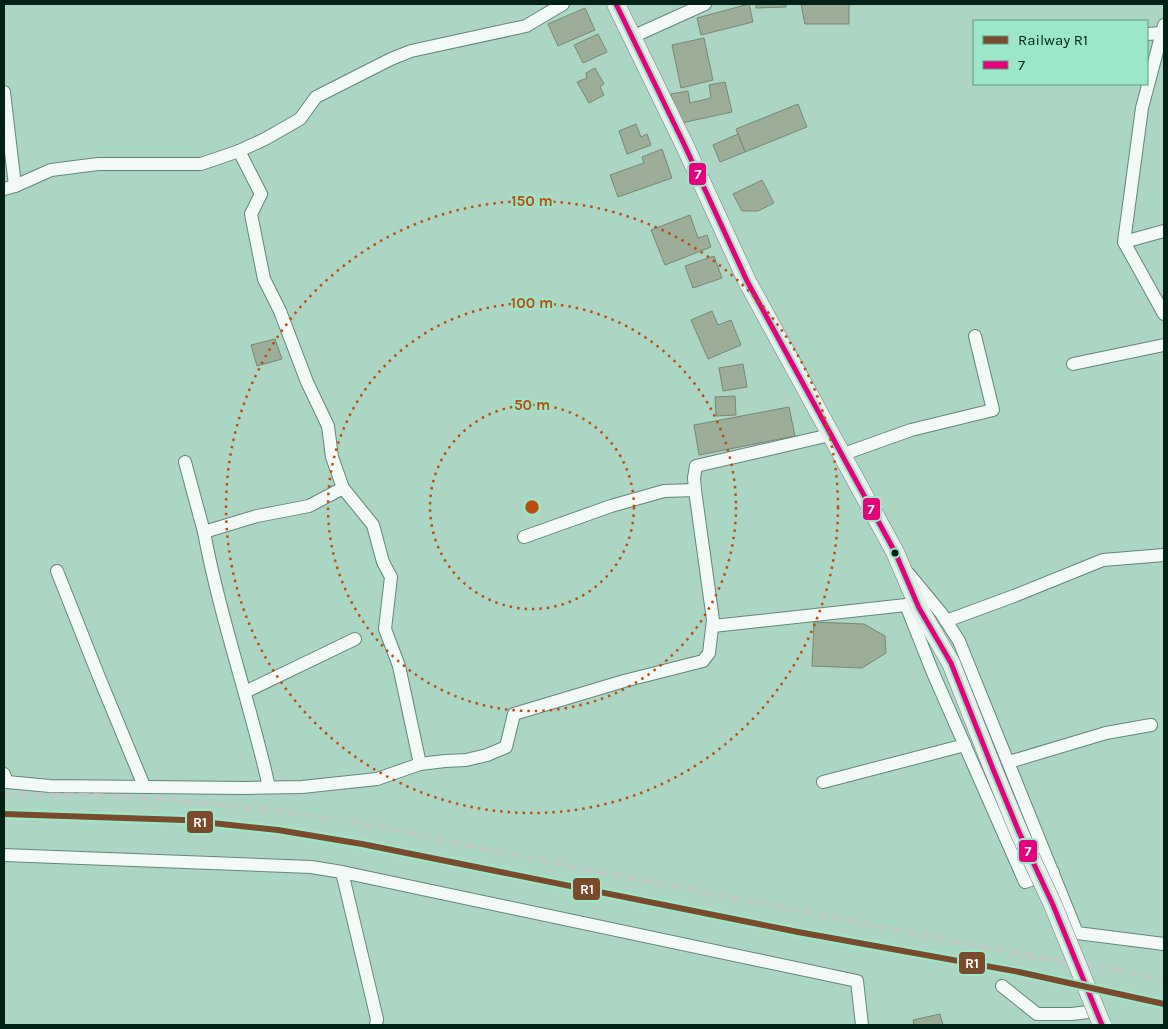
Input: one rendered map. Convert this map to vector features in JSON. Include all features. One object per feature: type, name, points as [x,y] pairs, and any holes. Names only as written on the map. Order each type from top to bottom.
[{"type":"main road","points":[[616,4],[684,144],[746,282],[900,562],[919,608],[951,663],[993,769],[1053,905],[1099,1018]]},
{"type":"street","points":[[4,92],[10,188],[51,170],[98,164],[201,164],[265,139],[300,119],[316,97],[391,59],[411,51],[526,26],[563,4]]},
{"type":"street","points":[[632,37],[706,4]]},
{"type":"street","points":[[1148,34],[1163,29]]},
{"type":"street","points":[[1163,29],[1142,108],[1124,242],[1164,314]]},
{"type":"street","points":[[238,151],[261,194],[251,214],[264,279],[280,311],[307,382],[328,426],[332,457],[344,488],[373,525],[384,562],[391,577],[385,629],[399,666],[420,764]]},
{"type":"street","points":[[1124,242],[1164,231]]},
{"type":"street","points":[[841,455],[910,430],[993,410],[975,336]]},
{"type":"street","points":[[1073,364],[1164,345]]},
{"type":"street","points":[[4,774],[6,782],[50,786],[302,786],[377,779],[420,764],[444,760],[466,760],[487,755],[506,747],[514,714],[624,681],[703,661],[709,653],[713,626],[695,490],[696,466],[830,435]]},
{"type":"street","points":[[185,462],[204,532],[207,552],[259,740],[269,787]]},
{"type":"street","points":[[204,532],[257,516],[310,506],[344,488]]},
{"type":"street","points":[[524,537],[610,506],[664,491],[695,490]]},
{"type":"street","points":[[946,621],[1103,560],[1164,555]]},
{"type":"street","points":[[900,562],[946,621],[959,641],[1077,933],[1164,944]]},
{"type":"street","points":[[57,571],[144,786]]},
{"type":"street","points":[[713,626],[906,605],[965,745],[1026,882],[1053,872]]},
{"type":"street","points":[[245,692],[355,639]]},
{"type":"street","points":[[1009,762],[1106,733],[1150,725]]},
{"type":"street","points":[[823,782],[965,745]]},
{"type":"street","points":[[4,855],[312,867],[342,872],[857,981],[862,1025]]},
{"type":"street","points":[[342,872],[377,1019],[376,1025]]},
{"type":"street","points":[[1002,986],[1037,1014],[1072,1014],[1099,1018]]},
{"type":"building","points":[[749,4],[753,22],[701,35],[697,18]]},
{"type":"building","points":[[756,4],[786,4],[786,7],[756,8]]},
{"type":"building","points":[[801,4],[849,4],[849,24],[805,24]]},
{"type":"building","points":[[585,8],[595,30],[558,46],[548,24]]},
{"type":"building","points":[[598,34],[607,52],[583,63],[574,45]]},
{"type":"building","points":[[704,38],[713,80],[681,88],[672,45]]},
{"type":"building","points":[[595,68],[604,84],[600,87],[604,95],[589,103],[577,82],[587,78],[586,73]]},
{"type":"building","points":[[725,82],[732,112],[677,124],[671,94],[688,91],[690,103],[711,98],[709,85]]},
{"type":"building","points":[[798,104],[807,127],[745,152],[736,129]]},
{"type":"building","points":[[636,124],[641,137],[647,134],[651,145],[627,154],[619,131]]},
{"type":"building","points":[[738,134],[745,152],[720,162],[713,145]]},
{"type":"building","points":[[662,149],[672,178],[618,197],[610,175],[644,163],[642,157]]},
{"type":"building","points":[[762,180],[774,203],[758,211],[742,211],[733,194]]},
{"type":"building","points":[[690,215],[698,238],[707,235],[711,247],[665,265],[651,230]]},
{"type":"building","points":[[714,256],[722,278],[693,288],[685,266]]},
{"type":"building","points":[[712,311],[718,325],[731,320],[741,345],[708,359],[691,320]]},
{"type":"building","points":[[275,339],[282,359],[257,366],[251,345]]},
{"type":"building","points":[[743,364],[747,387],[723,391],[719,368]]},
{"type":"building","points":[[735,396],[736,415],[716,416],[715,397]]},
{"type":"building","points":[[789,407],[795,436],[699,455],[694,425]]},
{"type":"building","points":[[814,622],[864,624],[885,636],[886,653],[862,668],[812,666]]},
{"type":"building","points":[[940,1014],[943,1025],[914,1025],[913,1020]]},
{"type":"railway","points":[[4,794],[92,795],[178,800],[270,810],[366,824],[478,848],[1030,956],[1106,968],[1164,981]]},
{"type":"railway","points":[[4,814],[184,820],[278,830],[362,844],[798,932],[1019,972],[1164,1004]]},
{"type":"rail line","name":"R1","points":[[4,814],[184,820],[278,830],[362,844],[798,932],[1019,972],[1164,1004]]},
{"type":"transit line","name":"7","points":[[616,4],[684,144],[747,281],[895,552],[919,608],[951,663],[1019,832],[1053,905],[1102,1025]]}]
